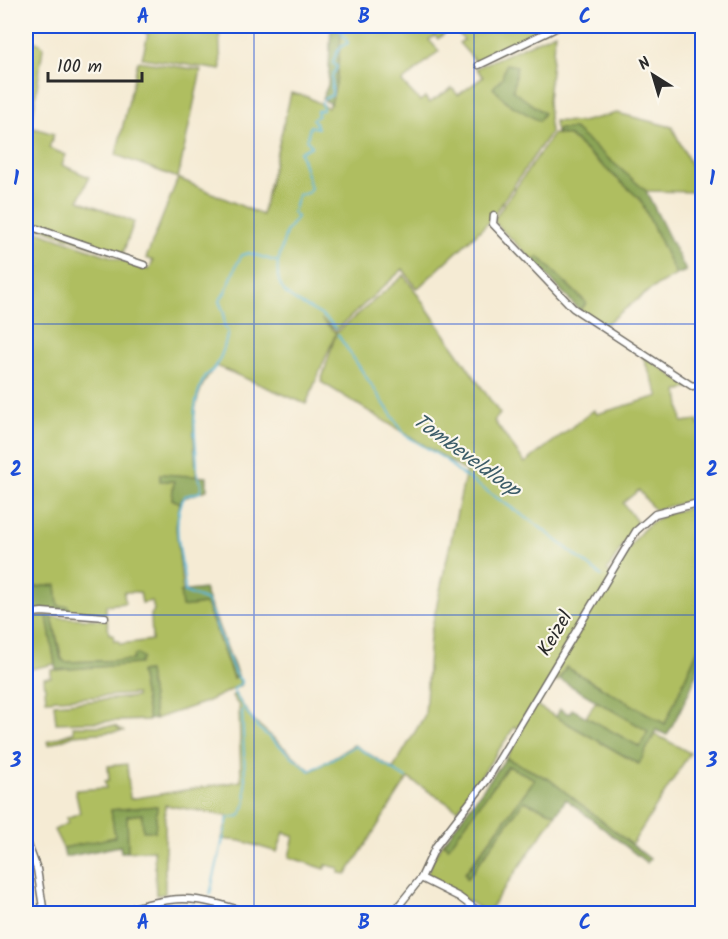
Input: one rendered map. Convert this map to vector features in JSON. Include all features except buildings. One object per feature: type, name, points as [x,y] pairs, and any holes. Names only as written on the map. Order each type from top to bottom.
[{"type":"street","points":[[479,65],[560,26]]},
{"type":"street","points":[[494,215],[493,224],[573,308],[692,386],[702,384]]},
{"type":"street","points":[[26,225],[144,265]]},
{"type":"street","name":"Keizel","points":[[392,914],[421,878],[435,846],[493,771],[636,531],[655,514],[702,502]]},
{"type":"street","points":[[26,614],[42,612],[105,618]]},
{"type":"street","points":[[26,839],[37,869],[44,914]]},
{"type":"street","points":[[421,878],[459,897],[482,914]]},
{"type":"street","points":[[114,914],[175,897],[202,898],[252,914]]},
{"type":"green space","points":[[143,26],[219,26],[221,70],[142,58],[148,34],[142,31]]},
{"type":"green space","points":[[331,26],[342,26],[336,84],[331,104],[322,99],[328,85]]},
{"type":"green space","points":[[342,26],[554,26],[477,63],[459,43],[464,40],[453,27],[438,39],[435,36],[429,40],[439,51],[402,82],[420,101],[425,97],[429,103],[452,88],[458,95],[483,77],[476,68],[555,33],[548,100],[550,133],[488,223],[419,287],[416,288],[403,269],[336,330],[321,319],[336,333],[306,404],[216,366],[200,391],[196,404],[194,448],[197,477],[160,474],[160,480],[174,481],[172,499],[180,503],[176,527],[183,592],[181,592],[192,606],[204,604],[207,606],[233,678],[238,676],[241,685],[206,702],[155,719],[148,671],[140,672],[149,720],[56,723],[54,704],[136,697],[136,694],[46,700],[44,678],[51,677],[51,670],[139,664],[133,660],[65,662],[62,659],[52,617],[107,620],[109,634],[113,634],[114,641],[119,641],[120,644],[152,640],[151,615],[154,610],[152,601],[142,603],[140,592],[124,592],[125,603],[106,605],[106,615],[52,612],[52,609],[62,610],[58,607],[56,585],[26,588],[26,227],[149,270],[153,261],[146,258],[178,178],[262,215],[291,93],[308,97],[328,108],[336,84]]},
{"type":"green space","points":[[26,38],[41,44],[43,48],[32,121],[26,141]]},
{"type":"green space","points":[[138,61],[201,70],[178,178],[116,155]]},
{"type":"green space","points":[[506,64],[517,66],[513,91],[544,113],[539,121],[509,104],[493,88],[502,78]]},
{"type":"green space","points":[[617,113],[672,127],[702,187],[702,192],[646,191],[574,129],[559,129],[556,133],[554,121],[581,122]]},
{"type":"green space","points":[[34,128],[54,134],[49,148],[66,155],[62,165],[89,177],[79,200],[134,222],[122,256],[26,223],[26,155]]},
{"type":"green space","points":[[559,129],[574,129],[646,191],[686,271],[676,275],[640,199],[570,136],[556,133]]},
{"type":"green space","points":[[553,134],[569,136],[640,199],[676,275],[650,290],[603,326],[580,311],[586,302],[538,257],[534,261],[497,225],[494,219]]},
{"type":"green space","points":[[538,256],[586,303],[580,311],[534,261]]},
{"type":"green space","points":[[404,275],[500,414],[494,421],[525,463],[594,410],[597,414],[659,396],[642,355],[690,387],[678,391],[682,422],[698,420],[698,425],[702,425],[702,498],[654,510],[639,490],[623,503],[637,522],[607,571],[613,575],[631,545],[656,519],[702,505],[702,640],[665,724],[566,667],[557,682],[552,679],[537,706],[638,764],[655,734],[690,753],[631,846],[550,780],[506,758],[522,732],[515,726],[458,810],[408,778],[347,874],[339,873],[339,868],[326,865],[325,869],[289,857],[294,836],[284,832],[277,852],[241,841],[222,839],[228,816],[165,805],[165,894],[156,895],[154,850],[128,852],[127,816],[143,814],[155,831],[157,806],[111,810],[115,838],[63,848],[54,830],[68,823],[66,818],[80,813],[75,790],[106,788],[105,781],[109,780],[108,766],[127,764],[130,799],[241,781],[239,706],[232,696],[235,694],[253,720],[311,771],[354,745],[393,769],[425,715],[430,636],[466,471],[321,382],[336,333]]},
{"type":"green space","points":[[160,474],[207,477],[207,490],[181,499],[180,503],[172,499],[174,481],[160,481]]},
{"type":"green space","points":[[56,585],[58,606],[68,606],[69,610],[26,612],[26,588]]},
{"type":"green space","points":[[204,589],[238,676],[233,678],[207,606],[204,604],[182,607],[180,592]]},
{"type":"green space","points":[[47,616],[55,664],[26,670],[26,617]]},
{"type":"green space","points":[[47,616],[52,617],[61,659],[65,662],[133,660],[134,655],[138,654],[143,658],[139,664],[56,670]]},
{"type":"green space","points":[[702,640],[699,664],[685,701],[667,735],[656,730],[639,764],[556,717],[560,709],[569,714],[572,709],[640,747],[648,731],[559,679],[566,667],[665,724]]},
{"type":"green space","points":[[148,671],[155,719],[149,720],[140,672]]},
{"type":"green space","points":[[596,701],[649,731],[640,747],[586,717]]},
{"type":"green space","points":[[73,726],[115,726],[123,731],[74,735],[49,745],[48,741],[74,732]]},
{"type":"green space","points":[[506,758],[550,780],[650,859],[647,863],[566,799],[556,814],[524,801],[467,879],[465,874],[535,779],[508,766],[448,848],[444,842]]},
{"type":"green space","points":[[508,766],[535,779],[465,873],[468,878],[524,801],[556,814],[487,913],[427,875],[433,858],[444,842],[447,847]]},
{"type":"green space","points":[[157,806],[155,831],[143,831],[142,814],[127,816],[128,852],[121,852],[120,846],[65,857],[63,848],[115,837],[111,810]]},
{"type":"waterway","points":[[324,99],[332,95],[332,77],[337,67],[333,63],[335,56],[340,48],[348,43],[338,26]]},
{"type":"waterway","points":[[233,690],[242,682],[235,674],[207,601],[185,592],[178,519],[185,496],[200,492],[201,489],[197,470],[194,423],[196,401],[205,376],[218,363],[227,337],[228,331],[224,326],[224,313],[219,301],[242,255],[249,253],[278,262],[286,232],[297,217],[293,213],[298,195],[307,193],[311,188],[300,152],[312,146],[307,140],[310,126],[318,128],[313,119],[318,116],[317,111],[323,110],[322,102]]},
{"type":"waterway","name":"Tombeveldloop","points":[[278,263],[278,278],[282,288],[289,296],[327,320],[336,329]]},
{"type":"waterway","name":"Tombeveldloop","points":[[338,335],[405,435],[445,459],[457,471],[537,525],[602,576]]},
{"type":"waterway","points":[[234,693],[257,727],[310,771],[355,746],[406,778]]},
{"type":"waterway","points":[[210,894],[228,818],[240,816],[246,802],[242,710]]},
{"type":"waterway","points":[[193,904],[193,914]]}]
